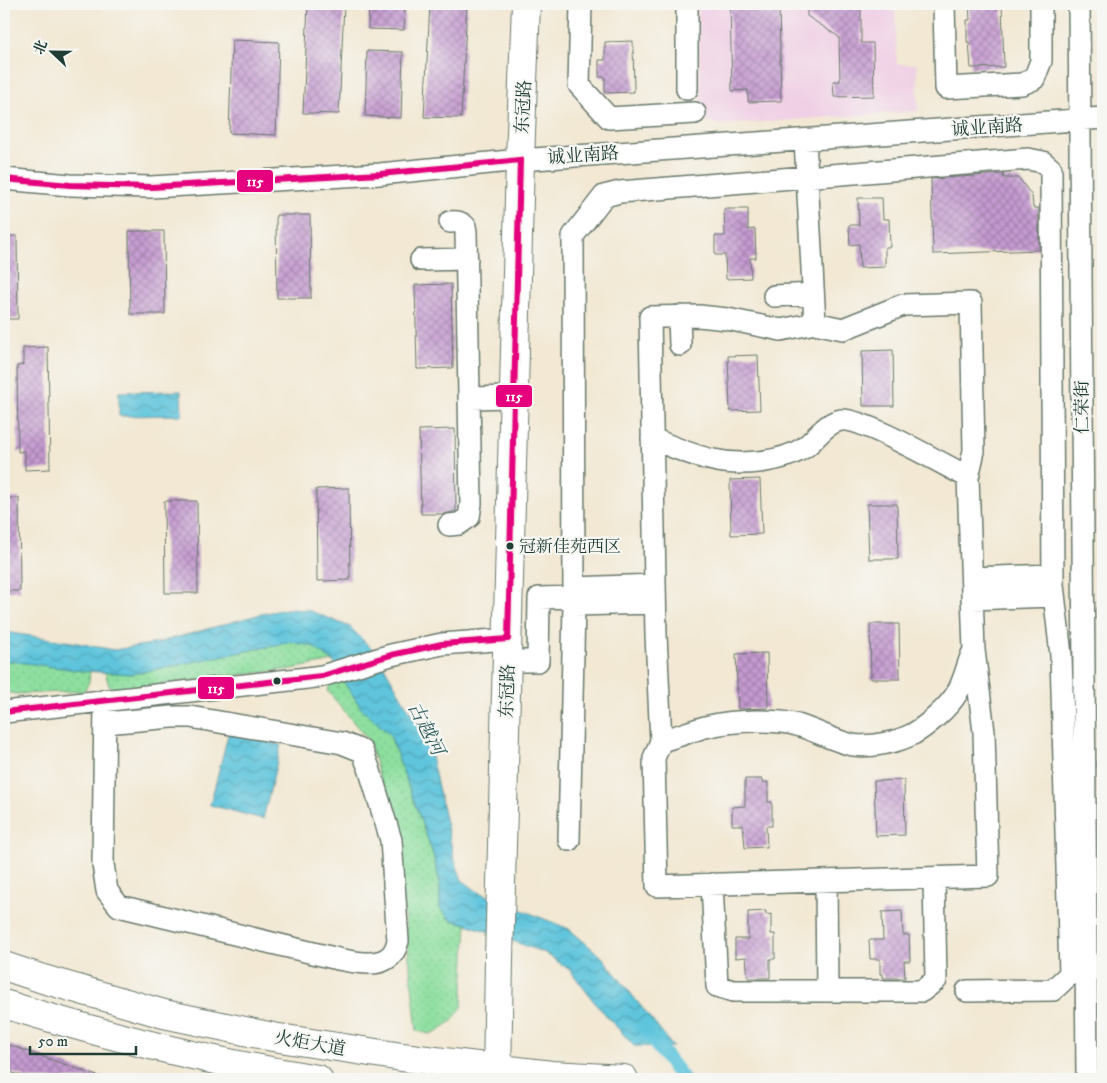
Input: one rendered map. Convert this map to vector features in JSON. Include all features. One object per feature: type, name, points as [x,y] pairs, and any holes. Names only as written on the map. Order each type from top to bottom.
[{"type":"main road","name":"东冠路","points":[[497,1074],[520,160],[526,4]]},
{"type":"main road","name":"火炬大道","points":[[4,966],[155,1011],[256,1033],[497,1074],[624,1079]]},
{"type":"main road","name":"火炬大道","points":[[4,1004],[158,1049],[268,1076],[318,1079]]},
{"type":"street","points":[[582,4],[580,85],[609,118],[695,113]]},
{"type":"street","points":[[687,4],[687,89]]},
{"type":"street","points":[[944,4],[946,88],[1022,84],[1034,79],[1030,69],[1042,43],[1041,4]]},
{"type":"street","name":"仁荣街","points":[[1078,4],[1087,1079]]},
{"type":"street","name":"诚业南路","points":[[4,178],[70,184],[152,187],[380,174],[520,160],[1103,118]]},
{"type":"street","points":[[805,140],[815,323]]},
{"type":"street","points":[[569,840],[574,597],[573,236],[604,196],[620,192],[1028,159],[1043,162],[1051,169],[1053,585],[1061,655],[1070,974],[1053,990],[967,991]]},
{"type":"street","points":[[449,525],[463,522],[471,510],[465,226],[458,221],[450,222]]},
{"type":"street","points":[[421,260],[467,259]]},
{"type":"street","points":[[774,296],[813,294]]},
{"type":"street","points":[[971,303],[974,452],[968,477],[974,650],[984,732],[988,876],[657,886],[654,758],[662,740],[655,594],[650,317],[679,316],[727,319],[781,330],[815,323],[843,329],[902,305],[971,303]]},
{"type":"street","points":[[679,316],[680,345]]},
{"type":"street","points":[[469,398],[514,397]]},
{"type":"street","points":[[652,438],[712,460],[729,463],[765,461],[782,458],[805,447],[830,424],[842,420],[860,424],[894,438],[968,477]]},
{"type":"street","points":[[972,578],[1053,585],[1083,584]]},
{"type":"street","points":[[972,599],[1053,585]]},
{"type":"street","points":[[4,712],[322,676],[390,655],[442,644],[508,650],[538,661],[539,598],[655,594]]},
{"type":"street","points":[[662,740],[706,727],[731,722],[753,721],[783,722],[801,726],[854,745],[870,746],[888,742],[912,735],[939,714],[957,694],[974,650]]},
{"type":"street","points":[[105,700],[103,864],[106,892],[120,906],[338,959],[362,963],[378,962],[393,954],[398,941],[392,840],[370,768],[362,751],[342,743],[190,717],[172,716],[105,724]]},
{"type":"street","points":[[712,884],[717,986],[733,992],[922,991],[936,980],[934,878]]},
{"type":"street","points":[[826,881],[827,991]]},
{"type":"shaded area","points":[[698,4],[895,4],[897,64],[917,64],[918,111],[720,125],[701,118]]},
{"type":"green space","points":[[291,642],[312,645],[333,661],[292,669],[117,689],[109,686],[105,672],[133,674]]},
{"type":"green space","points":[[4,660],[90,671],[89,682],[84,691],[16,694],[4,692]]},
{"type":"green space","points":[[340,674],[362,709],[390,735],[433,854],[440,883],[440,908],[451,920],[467,924],[462,1007],[452,1021],[430,1034],[417,1031],[395,830],[369,741],[328,691],[331,680]]},
{"type":"water","points":[[181,391],[182,415],[119,416],[119,392]]},
{"type":"water","points":[[287,609],[308,610],[350,627],[377,654],[428,743],[454,858],[462,880],[478,892],[569,929],[603,958],[673,1047],[634,1046],[595,1003],[570,970],[545,953],[467,924],[451,920],[440,908],[440,883],[433,854],[390,735],[362,709],[333,661],[312,646],[291,642],[133,674],[83,671],[4,660],[4,632],[114,650],[157,643],[261,614]]},
{"type":"water","points":[[229,731],[281,745],[263,819],[210,805]]},
{"type":"building","points":[[308,4],[344,4],[339,114],[303,113]]},
{"type":"building","points":[[369,4],[405,4],[404,30],[368,29]]},
{"type":"building","points":[[430,4],[467,4],[461,118],[424,117]]},
{"type":"building","points":[[779,4],[781,101],[748,102],[748,90],[732,91],[730,5]]},
{"type":"building","points":[[807,4],[861,4],[861,43],[873,43],[874,96],[834,97],[833,81],[840,81],[839,37],[807,16]]},
{"type":"building","points":[[969,4],[1002,4],[1004,67],[971,68],[969,42],[967,42],[967,20],[970,20]]},
{"type":"building","points":[[232,40],[279,42],[276,135],[229,133]]},
{"type":"building","points":[[633,41],[634,92],[605,93],[605,77],[599,77],[599,60],[605,60],[605,42]]},
{"type":"building","points":[[367,51],[403,52],[401,118],[365,116]]},
{"type":"building","points":[[1003,174],[1004,178],[1019,178],[1032,196],[1033,208],[1039,208],[1039,250],[933,254],[931,179]]},
{"type":"building","points":[[858,198],[882,198],[883,219],[889,219],[890,247],[885,247],[885,267],[860,268],[859,244],[850,245],[849,225],[859,225]]},
{"type":"building","points":[[724,209],[748,209],[748,230],[755,229],[756,258],[750,258],[751,278],[726,279],[725,255],[715,255],[715,236],[725,236]]},
{"type":"building","points":[[276,215],[310,215],[311,298],[277,298]]},
{"type":"building","points":[[129,231],[164,231],[165,314],[130,314]]},
{"type":"building","points":[[4,236],[17,236],[18,319],[4,319]]},
{"type":"building","points":[[451,284],[453,368],[417,369],[415,285]]},
{"type":"building","points":[[48,347],[50,469],[25,470],[25,451],[18,452],[17,366],[23,365],[23,348]]},
{"type":"building","points":[[893,350],[894,406],[863,406],[862,351]]},
{"type":"building","points":[[758,355],[760,410],[730,411],[728,356]]},
{"type":"building","points":[[455,429],[456,511],[444,514],[421,514],[419,430]]},
{"type":"building","points":[[760,479],[762,534],[731,535],[730,480]]},
{"type":"building","points":[[349,488],[350,580],[317,581],[316,489]]},
{"type":"building","points":[[4,498],[19,498],[20,591],[4,591]]},
{"type":"building","points":[[164,501],[197,501],[198,593],[165,593]]},
{"type":"building","points":[[867,504],[897,504],[898,559],[869,559]]},
{"type":"building","points":[[870,624],[899,624],[900,679],[871,679]]},
{"type":"building","points":[[767,653],[768,708],[738,709],[736,654]]},
{"type":"building","points":[[745,779],[762,779],[762,782],[768,782],[768,802],[772,802],[772,826],[766,826],[767,847],[745,848],[743,825],[732,825],[732,807],[745,806]]},
{"type":"building","points":[[904,780],[905,835],[876,836],[874,781]]},
{"type":"building","points":[[766,911],[766,915],[771,914],[771,934],[775,934],[775,959],[770,959],[770,978],[748,978],[746,957],[735,958],[735,939],[748,939],[748,912]]},
{"type":"building","points":[[902,911],[903,935],[909,935],[910,961],[904,961],[905,978],[883,978],[883,974],[880,974],[880,959],[870,959],[869,940],[883,940],[882,912]]},
{"type":"building","points":[[4,1043],[103,1079],[25,1079],[25,1077],[4,1070]]},
{"type":"waterway","name":"古越河","points":[[646,1031],[683,1079]]},
{"type":"transit line","name":"115","points":[[4,179],[70,185],[151,187],[380,174],[520,160],[508,639],[442,644],[391,655],[322,676],[4,712]]},
{"type":"place","name":"冠新佳苑西区","points":[[510,546]]}]
